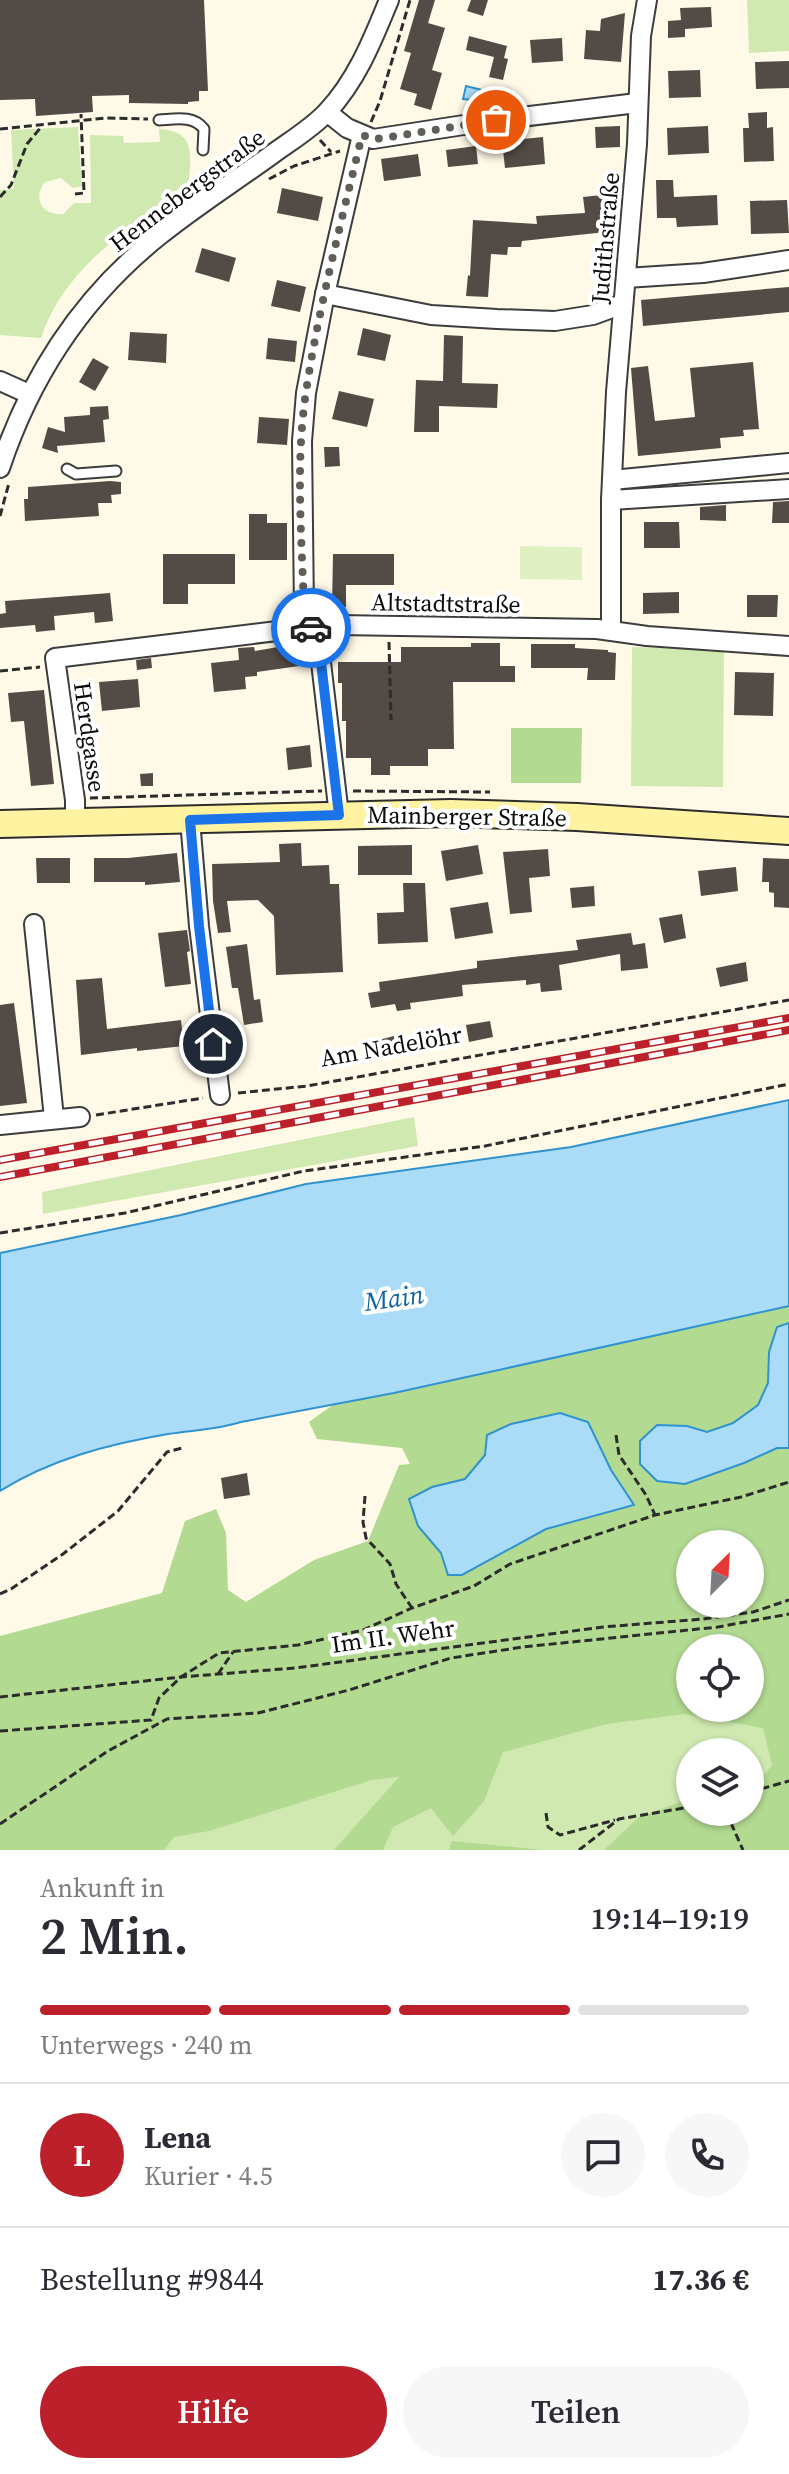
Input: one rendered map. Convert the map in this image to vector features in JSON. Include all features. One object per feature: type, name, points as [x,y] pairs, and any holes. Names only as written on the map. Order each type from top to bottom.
[{"type":"main road","name":"Mainberger Straße","points":[[0,824],[492,814],[789,831]]},
{"type":"street","name":"Hennebergstraße","points":[[5,472],[29,394],[72,325],[104,286],[160,235],[305,132],[327,112],[357,71],[389,0]]},
{"type":"street","name":"Judithstraße","points":[[611,630],[612,480],[637,144],[641,36],[647,0]]},
{"type":"street","points":[[327,112],[347,128],[373,139],[637,103]]},
{"type":"street","points":[[339,815],[320,654],[304,611],[302,441],[306,393],[325,294],[362,135]]},
{"type":"street","points":[[626,278],[703,273],[789,260]]},
{"type":"street","points":[[325,294],[431,315],[555,321],[593,315],[623,304]]},
{"type":"street","points":[[0,381],[29,394]]},
{"type":"street","points":[[612,480],[789,463]]},
{"type":"street","points":[[611,500],[789,489]]},
{"type":"street","name":"Altstadtstraße","points":[[55,662],[310,627],[611,630],[647,636],[789,646]]},
{"type":"street","name":"Herdgasse","points":[[55,662],[75,800],[75,823]]},
{"type":"street","points":[[190,820],[199,926],[220,1095]]},
{"type":"street","points":[[34,924],[54,1118]]},
{"type":"street","points":[[0,1125],[80,1117]]},
{"type":"lane","points":[[159,120],[196,121],[204,129],[203,150]]},
{"type":"lane","points":[[67,469],[76,474],[116,471]]},
{"type":"path","points":[[259,185],[294,166],[344,149],[362,135],[380,101],[410,0]]},
{"type":"path","points":[[75,194],[84,193],[81,114]]},
{"type":"path","points":[[0,129],[105,118],[159,120]]},
{"type":"path","points":[[0,197],[11,185],[27,144],[43,124]]},
{"type":"path","points":[[0,516],[5,472]]},
{"type":"path","points":[[389,626],[391,720]]},
{"type":"path","points":[[0,671],[55,662]]},
{"type":"path","name":"Am Nadelöhr","points":[[80,1117],[220,1095],[307,1086],[789,1000]]},
{"type":"path","points":[[0,1233],[125,1213],[304,1171],[485,1146],[789,1084]]},
{"type":"path","points":[[616,1435],[619,1455],[646,1495],[655,1515]]},
{"type":"path","points":[[0,1594],[63,1554],[118,1511],[167,1452],[182,1448]]},
{"type":"path","points":[[151,1720],[159,1698],[181,1677],[219,1653],[298,1645],[363,1630],[474,1586],[510,1564],[655,1515],[741,1497],[789,1482]]},
{"type":"path","points":[[365,1496],[363,1522],[366,1538],[390,1564],[396,1584],[412,1608]]},
{"type":"path","name":"Im II. Wehr","points":[[0,1697],[295,1668],[603,1627],[703,1619],[753,1612],[789,1600]]},
{"type":"path","points":[[0,1731],[258,1713],[349,1690],[451,1658],[523,1647],[718,1627],[789,1614]]},
{"type":"path","points":[[218,1674],[233,1652]]},
{"type":"path","points":[[0,1824],[108,1751],[167,1719]]},
{"type":"path","points":[[764,1788],[789,1781]]},
{"type":"path","points":[[546,1813],[548,1827],[560,1835],[619,1819],[676,1809]]},
{"type":"path","points":[[579,1850],[619,1819]]},
{"type":"path","points":[[732,1826],[743,1850]]},
{"type":"green space","points":[[747,0],[789,0],[789,51],[749,53]]},
{"type":"green space","points":[[78,127],[82,186],[73,188],[61,178],[45,182],[39,200],[50,212],[63,214],[74,203],[91,203],[90,135],[123,136],[124,143],[160,142],[159,129],[181,135],[189,149],[188,190],[121,234],[82,270],[52,313],[41,338],[0,335],[0,190],[14,189],[11,130]]},
{"type":"green space","points":[[520,546],[582,547],[582,580],[520,579]]},
{"type":"green space","points":[[632,647],[724,649],[723,787],[631,786]]},
{"type":"green space","points":[[511,728],[582,728],[581,783],[511,783]]},
{"type":"green space","points":[[414,1117],[418,1146],[43,1214],[42,1192]]},
{"type":"green space","points":[[789,1306],[789,1850],[604,1850],[639,1817],[676,1804],[676,1826],[764,1826],[764,1775],[772,1765],[763,1728],[730,1722],[764,1722],[764,1634],[676,1634],[676,1715],[607,1724],[503,1752],[484,1801],[453,1836],[431,1808],[393,1827],[383,1850],[334,1850],[399,1777],[372,1780],[209,1831],[174,1837],[164,1850],[0,1850],[0,1636],[162,1593],[185,1521],[216,1509],[226,1533],[228,1590],[246,1602],[314,1560],[368,1541],[399,1465],[410,1464],[402,1448],[317,1439],[309,1422],[334,1404]]},
{"type":"green space","points":[[789,1625],[789,1850],[0,1850],[0,1838],[168,1740],[676,1646],[676,1722],[764,1722],[764,1634],[740,1634]]},
{"type":"green space","points":[[452,1841],[543,1850],[449,1850]]},
{"type":"water","points":[[466,86],[486,91],[484,101],[463,99]]},
{"type":"water","name":"Main","points":[[789,1100],[789,1306],[394,1393],[124,1443],[81,1454],[39,1470],[0,1491],[0,1253],[181,1215],[306,1184],[571,1147]]},
{"type":"water","points":[[789,1323],[789,1448],[777,1448],[685,1484],[657,1481],[640,1464],[640,1441],[657,1425],[687,1426],[707,1432],[733,1423],[758,1405],[768,1383],[769,1352],[777,1327]]},
{"type":"water","points":[[560,1413],[588,1422],[611,1470],[634,1505],[546,1529],[462,1575],[448,1575],[441,1553],[418,1526],[409,1499],[432,1487],[465,1479],[485,1455],[487,1435],[511,1424]]},
{"type":"building","points":[[0,0],[204,0],[208,91],[199,91],[199,101],[188,104],[129,103],[129,95],[92,96],[93,112],[36,116],[35,99],[0,100]]},
{"type":"building","points":[[419,0],[435,0],[428,23],[445,28],[432,70],[442,73],[431,110],[414,105],[417,94],[400,89],[411,53],[404,51]]},
{"type":"building","points":[[471,0],[488,0],[483,16],[467,11]]},
{"type":"building","points":[[711,7],[712,27],[685,29],[685,37],[668,38],[668,21],[681,20],[680,8]]},
{"type":"building","points":[[625,13],[621,62],[584,59],[586,30],[600,31],[601,19]]},
{"type":"building","points":[[469,36],[507,46],[504,58],[508,59],[503,80],[489,77],[494,57],[466,50]]},
{"type":"building","points":[[562,38],[563,61],[532,63],[530,40]]},
{"type":"building","points":[[789,61],[789,88],[756,89],[755,62]]},
{"type":"building","points":[[700,70],[701,97],[669,98],[668,71]]},
{"type":"building","points":[[767,112],[767,128],[773,127],[774,161],[744,162],[743,128],[749,128],[748,113]]},
{"type":"building","points":[[620,126],[620,147],[596,148],[595,127]]},
{"type":"building","points":[[708,126],[709,153],[668,155],[667,128]]},
{"type":"building","points":[[543,137],[545,164],[505,168],[502,141]]},
{"type":"building","points":[[476,146],[478,164],[448,167],[446,150]]},
{"type":"building","points":[[418,154],[421,176],[384,181],[381,159]]},
{"type":"building","points":[[656,180],[673,180],[674,197],[717,195],[718,225],[677,227],[676,218],[657,218]]},
{"type":"building","points":[[282,188],[323,197],[318,221],[277,213]]},
{"type":"building","points":[[611,194],[615,231],[522,241],[521,247],[508,247],[507,255],[491,254],[488,297],[466,296],[473,220],[537,224],[536,216],[585,213],[583,197]]},
{"type":"building","points":[[787,200],[789,233],[751,234],[750,201]]},
{"type":"building","points":[[202,248],[236,258],[229,282],[195,272]]},
{"type":"building","points":[[277,280],[306,287],[300,312],[271,306]]},
{"type":"building","points":[[789,287],[789,312],[643,326],[641,300]]},
{"type":"building","points":[[363,328],[391,335],[385,361],[357,355]]},
{"type":"building","points":[[130,332],[167,334],[166,363],[128,360]]},
{"type":"building","points":[[444,335],[463,336],[462,383],[498,384],[497,408],[439,406],[439,432],[414,432],[416,380],[443,381]]},
{"type":"building","points":[[268,338],[297,341],[295,362],[266,359]]},
{"type":"building","points":[[93,358],[109,367],[95,391],[79,382]]},
{"type":"building","points":[[753,362],[759,429],[743,430],[744,436],[720,438],[721,448],[638,456],[631,368],[648,366],[655,421],[695,417],[690,368]]},
{"type":"building","points":[[339,391],[374,399],[367,427],[332,419]]},
{"type":"building","points":[[108,406],[109,419],[103,420],[105,442],[57,446],[58,453],[42,448],[48,427],[65,432],[64,417],[90,415],[90,407]]},
{"type":"building","points":[[259,417],[289,419],[287,445],[257,443]]},
{"type":"building","points":[[324,447],[339,447],[340,466],[325,467]]},
{"type":"building","points":[[121,482],[121,494],[111,495],[112,503],[98,503],[99,516],[25,521],[24,499],[28,499],[28,487]]},
{"type":"building","points":[[789,501],[789,523],[772,523],[773,502]]},
{"type":"building","points":[[726,505],[726,521],[700,520],[700,507]]},
{"type":"building","points":[[249,514],[267,514],[267,523],[287,523],[287,560],[249,560]]},
{"type":"building","points":[[644,522],[679,522],[680,548],[644,548]]},
{"type":"building","points":[[163,554],[235,554],[235,584],[188,584],[188,604],[163,604]]},
{"type":"building","points":[[333,554],[394,554],[394,585],[346,585],[346,607],[332,607]]},
{"type":"building","points":[[679,592],[679,613],[643,614],[643,593]]},
{"type":"building","points":[[110,593],[113,621],[95,623],[94,612],[54,616],[55,630],[36,632],[35,625],[0,628],[0,614],[6,613],[5,601]]},
{"type":"building","points":[[747,595],[778,595],[777,617],[747,617]]},
{"type":"building","points":[[471,643],[500,643],[500,666],[515,666],[515,682],[453,682],[454,749],[428,749],[428,766],[390,766],[390,775],[371,775],[371,758],[346,758],[346,721],[342,721],[342,683],[338,683],[338,662],[401,662],[401,647],[471,647]]},
{"type":"building","points":[[295,644],[299,666],[257,672],[257,676],[245,677],[246,689],[214,692],[211,663],[239,660],[238,648],[254,647],[255,651]]},
{"type":"building","points":[[531,644],[575,644],[575,648],[616,653],[615,680],[587,680],[588,668],[531,668]]},
{"type":"building","points":[[151,658],[152,668],[137,670],[136,660]]},
{"type":"building","points":[[735,672],[774,673],[773,716],[734,715]]},
{"type":"building","points":[[138,679],[140,707],[102,711],[99,682]]},
{"type":"building","points":[[44,690],[54,784],[31,786],[24,721],[11,722],[8,693]]},
{"type":"building","points":[[310,745],[312,767],[288,770],[286,748]]},
{"type":"building","points":[[153,773],[153,786],[141,786],[140,774]]},
{"type":"building","points":[[301,843],[302,866],[329,865],[330,884],[339,884],[343,972],[276,975],[274,916],[258,900],[227,901],[231,932],[218,933],[212,864],[280,862],[279,844]]},
{"type":"building","points":[[412,845],[412,875],[358,875],[358,846]]},
{"type":"building","points":[[478,845],[483,874],[446,881],[441,851]]},
{"type":"building","points":[[548,849],[550,876],[529,878],[532,912],[510,914],[503,852]]},
{"type":"building","points":[[177,853],[180,882],[145,885],[145,882],[94,882],[94,858]]},
{"type":"building","points":[[36,858],[70,858],[70,883],[37,883]]},
{"type":"building","points":[[763,858],[789,859],[789,908],[774,907],[774,893],[769,892],[769,882],[762,882]]},
{"type":"building","points":[[736,867],[738,891],[701,896],[698,871]]},
{"type":"building","points":[[403,883],[425,883],[428,942],[378,944],[377,913],[404,912]]},
{"type":"building","points":[[594,886],[595,906],[572,908],[570,888]]},
{"type":"building","points":[[488,902],[493,933],[455,939],[450,908]]},
{"type":"building","points":[[682,914],[686,938],[664,943],[659,918]]},
{"type":"building","points":[[187,930],[191,984],[165,987],[158,933]]},
{"type":"building","points":[[631,933],[633,945],[645,943],[648,968],[621,971],[620,954],[559,965],[562,990],[541,992],[540,983],[526,985],[526,980],[462,985],[463,996],[410,1003],[411,1009],[397,1011],[395,1004],[371,1008],[368,993],[380,991],[379,982],[477,968],[477,961],[578,950],[576,940]]},
{"type":"building","points":[[247,944],[254,1000],[260,999],[263,1022],[244,1025],[238,988],[232,988],[226,947]]},
{"type":"building","points":[[746,962],[748,981],[720,987],[716,968]]},
{"type":"building","points":[[102,978],[107,1029],[181,1020],[184,1046],[81,1055],[76,980]]},
{"type":"building","points":[[14,1003],[27,1103],[0,1106],[0,1005]]},
{"type":"building","points":[[490,1021],[493,1037],[469,1042],[466,1025]]},
{"type":"building","points":[[394,1036],[398,1051],[382,1055],[379,1040]]},
{"type":"building","points":[[247,1473],[250,1495],[224,1499],[221,1478]]},
{"type":"railway","points":[[0,1160],[789,1018]]},
{"type":"railway","points":[[0,1177],[789,1030]]},
{"type":"way so far","points":[[311,628],[304,611],[301,492],[306,393],[325,294],[362,135],[373,139],[384,138],[496,120]]},
{"type":"route","points":[[213,1044],[190,820],[339,815],[320,654],[311,628]]}]
